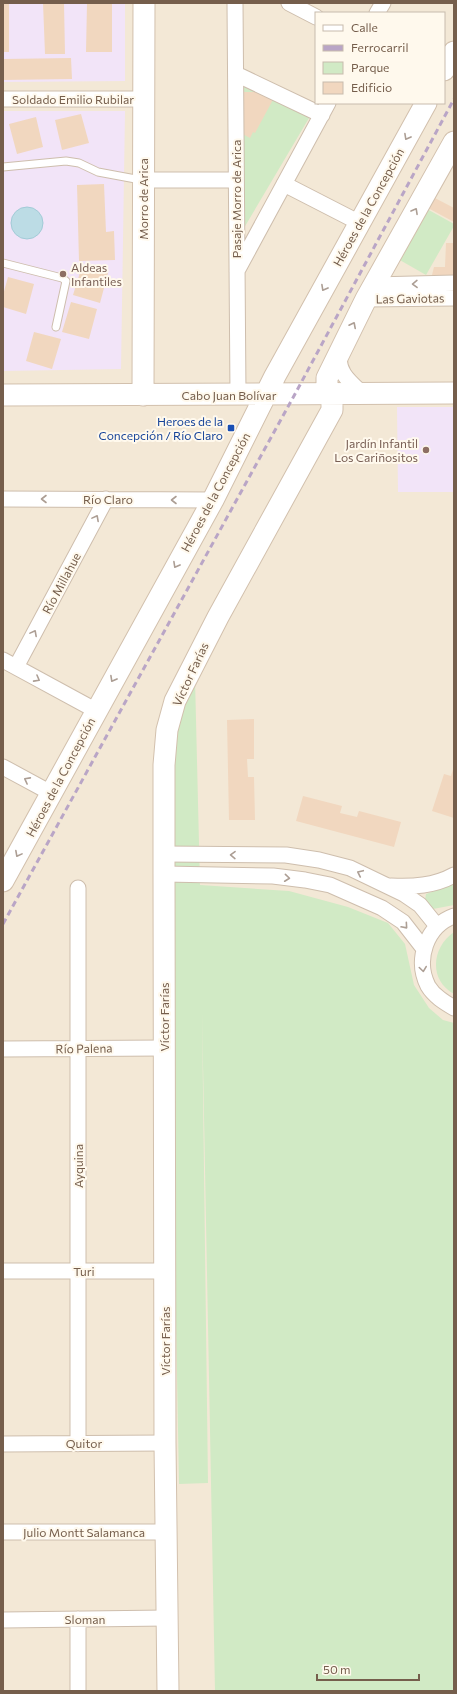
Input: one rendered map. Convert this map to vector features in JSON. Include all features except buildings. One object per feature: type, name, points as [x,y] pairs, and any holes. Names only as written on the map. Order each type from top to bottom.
[{"type":"street","name":"Morro de Arica","points":[[143,395],[144,3]]},
{"type":"street","name":"Pasaje Morro de Arica","points":[[235,3],[238,394]]},
{"type":"street","points":[[289,3],[315,16]]},
{"type":"street","points":[[378,12],[382,3]]},
{"type":"street","points":[[445,68],[454,52]]},
{"type":"street","points":[[236,74],[325,109],[237,272]]},
{"type":"street","name":"Soldado Emilio Rubilar","points":[[3,99],[144,99]]},
{"type":"street","name":"Héroes de la Concepción","points":[[5,875],[213,500],[267,394],[425,104]]},
{"type":"street","points":[[329,390],[327,378],[370,292],[454,142]]},
{"type":"street","points":[[143,180],[236,180]]},
{"type":"street","points":[[284,184],[360,223]]},
{"type":"street","name":"Las Gaviotas","points":[[370,292],[454,283]]},
{"type":"street","name":"Las Gaviotas","points":[[370,292],[454,298]]},
{"type":"street","points":[[340,352],[339,364],[341,370],[363,394]]},
{"type":"street","name":"Cabo Juan Bolívar","points":[[3,395],[267,394],[329,390],[363,394],[454,393]]},
{"type":"street","name":"Víctor Farías","points":[[168,1691],[165,1532],[164,1272],[164,765],[167,730],[175,701],[218,617],[332,410],[329,390]]},
{"type":"street","name":"Río Claro","points":[[3,499],[213,500]]},
{"type":"street","name":"Río Millahue","points":[[9,663],[106,499]]},
{"type":"street","points":[[9,663],[96,710]]},
{"type":"street","points":[[3,767],[51,793]]},
{"type":"street","points":[[257,876],[258,855]]},
{"type":"street","points":[[164,864],[258,855],[286,855],[319,860],[350,868],[404,894],[420,905],[437,926]]},
{"type":"street","points":[[164,864],[257,876],[305,880],[330,885],[382,908],[403,922],[424,949]]},
{"type":"street","points":[[386,885],[411,886],[434,884],[454,875]]},
{"type":"street","name":"Ayquina","points":[[78,888],[78,1444]]},
{"type":"street","points":[[454,916],[437,926],[427,939],[422,955],[423,972],[429,987],[440,999],[454,1008]]},
{"type":"street","name":"Río Palena","points":[[3,1049],[164,1048]]},
{"type":"street","name":"Turi","points":[[3,1271],[164,1272]]},
{"type":"street","name":"Quitor","points":[[3,1444],[165,1443]]},
{"type":"street","name":"Julio Montt Salamanca","points":[[3,1532],[165,1532]]},
{"type":"street","name":"Sloman","points":[[3,1620],[167,1618]]},
{"type":"street","points":[[78,1619],[78,1691]]},
{"type":"lane","points":[[3,167],[66,161],[78,163],[98,172],[143,180]]},
{"type":"lane","points":[[3,264],[62,278],[66,281],[56,327]]},
{"type":"shaded area","points":[[3,3],[454,3],[454,1691],[3,1691]]},
{"type":"shaded area","points":[[3,3],[125,3],[125,81],[3,82]]},
{"type":"shaded area","name":"Aldeas Infantiles","points":[[3,111],[125,111],[121,369],[3,371]]},
{"type":"shaded area","name":"Jardín Infantil Los Cariñositos","points":[[397,407],[454,407],[454,492],[398,492]]},
{"type":"green space","points":[[238,77],[312,113],[241,233]]},
{"type":"green space","points":[[427,209],[454,224],[454,226],[426,275],[398,259]]},
{"type":"green space","points":[[195,678],[200,885],[289,891],[348,907],[388,923],[405,944],[414,985],[429,1008],[443,1020],[454,1023],[454,1691],[215,1691],[202,1012],[208,1483],[179,1484],[174,1210],[172,844],[175,716]]},
{"type":"green space","points":[[454,884],[454,905],[433,909],[425,900],[426,894]]},
{"type":"green space","points":[[454,932],[454,994],[440,981],[436,963],[437,955],[441,946]]},
{"type":"water","points":[[27,207],[36,210],[40,214],[43,223],[40,232],[36,236],[27,239],[18,236],[14,232],[11,223],[14,214],[18,210]]},
{"type":"railway","points":[[3,924],[295,394],[454,99]]},
{"type":"place","name":"Aldeas Infantiles","points":[[63,274]]},
{"type":"place","name":"Heroes de la Concepción / Río Claro","points":[[231,428]]},
{"type":"place","name":"Jardín Infantil Los Cariñositos","points":[[426,450]]}]
